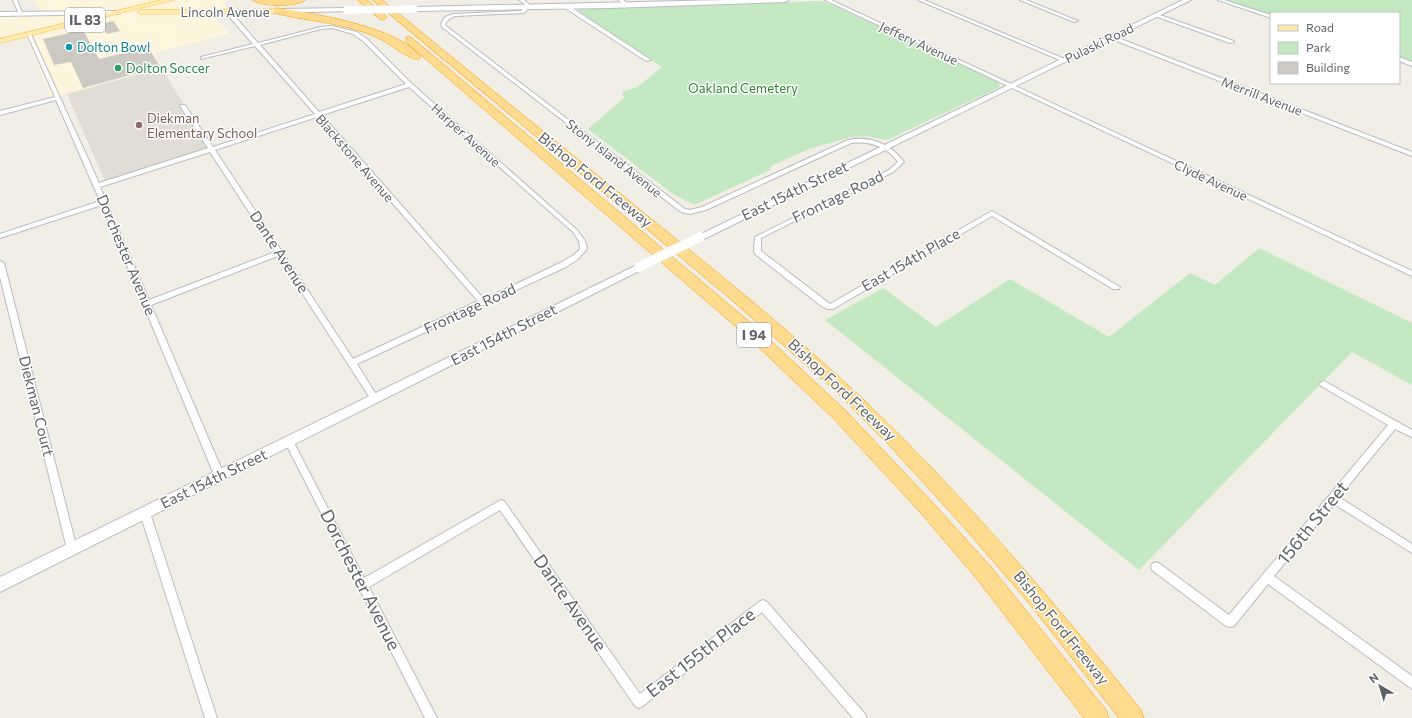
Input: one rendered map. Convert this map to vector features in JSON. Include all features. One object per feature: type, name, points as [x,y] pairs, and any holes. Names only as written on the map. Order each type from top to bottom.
[{"type":"highway","points":[[257,0],[273,3],[301,0]]},
{"type":"highway","name":"Bishop Ford Freeway","points":[[362,0],[753,333],[840,416],[927,508],[984,573],[1098,718]]},
{"type":"highway","name":"Bishop Ford Freeway","points":[[377,0],[771,325],[859,405],[949,497],[1007,562],[1072,640],[1133,718]]},
{"type":"highway","points":[[277,11],[347,22],[371,31],[412,53],[462,94],[508,124]]},
{"type":"main road","points":[[161,12],[161,5],[169,0]]},
{"type":"main road","name":"IL 83","points":[[0,40],[169,0]]},
{"type":"main road","name":"Lincoln Avenue","points":[[118,12],[277,11]]},
{"type":"street","points":[[15,0],[21,14]]},
{"type":"street","points":[[520,0],[527,4],[527,7]]},
{"type":"street","points":[[620,0],[630,6]]},
{"type":"street","name":"Lincoln Avenue","points":[[277,11],[630,6],[672,2],[786,0]]},
{"type":"street","name":"Jeffery Avenue","points":[[826,0],[1011,86]]},
{"type":"street","points":[[920,0],[1064,60]]},
{"type":"street","points":[[1022,0],[1076,21]]},
{"type":"street","name":"Pulaski Road","points":[[1011,86],[1188,0]]},
{"type":"street","points":[[1220,0],[1270,17]]},
{"type":"street","name":"Stony Island Avenue","points":[[527,7],[522,12],[512,14],[454,15],[447,18],[443,24],[444,27],[683,211],[690,212],[704,209],[850,141],[862,139],[876,142],[887,147]]},
{"type":"street","points":[[567,7],[648,60]]},
{"type":"street","name":"Lincoln Avenue","points":[[0,14],[118,12]]},
{"type":"street","name":"Blackstone Avenue","points":[[228,12],[317,115],[484,303]]},
{"type":"street","points":[[72,13],[80,16],[72,23]]},
{"type":"street","points":[[1157,15],[1232,42]]},
{"type":"street","name":"Harper Avenue","points":[[203,58],[257,46],[321,28],[332,27],[355,33],[365,40],[410,85],[575,231],[582,241],[584,249]]},
{"type":"street","name":"Dorchester Avenue","points":[[29,34],[104,202],[220,477]]},
{"type":"street","name":"Merrill Avenue","points":[[1111,37],[1412,154]]},
{"type":"street","points":[[1400,59],[1412,64]]},
{"type":"street","points":[[97,186],[410,85]]},
{"type":"street","name":"East 154th Street","points":[[0,586],[639,267],[1011,86]]},
{"type":"street","name":"Clyde Avenue","points":[[1011,86],[1412,274]]},
{"type":"street","points":[[0,114],[58,98]]},
{"type":"street","name":"Dante Avenue","points":[[183,106],[375,399]]},
{"type":"street","name":"Frontage Road","points":[[830,307],[822,303],[758,252],[758,237],[891,171],[901,162],[896,153],[887,147]]},
{"type":"street","points":[[0,236],[104,202]]},
{"type":"street","name":"East 154th Place","points":[[830,307],[992,213],[1116,287]]},
{"type":"street","name":"Frontage Road","points":[[352,363],[563,265],[576,257],[584,249]]},
{"type":"street","points":[[147,304],[280,253]]},
{"type":"street","name":"Diekman Court","points":[[0,263],[72,549]]},
{"type":"street","points":[[1324,384],[1412,434]]},
{"type":"street","name":"156th Street","points":[[1156,566],[1230,622],[1394,424]]},
{"type":"street","name":"Dorchester Avenue","points":[[289,442],[431,718]]},
{"type":"street","points":[[1333,498],[1412,549]]},
{"type":"street","name":"Dante Avenue","points":[[362,585],[501,504],[639,702]]},
{"type":"street","points":[[145,514],[211,718]]},
{"type":"street","points":[[1268,578],[1412,683]]},
{"type":"street","name":"East 155th Place","points":[[639,702],[763,605],[861,718]]},
{"type":"shaded area","points":[[34,0],[225,0],[226,9],[212,14],[230,34],[154,53],[161,68],[51,97],[26,37],[0,43],[0,17],[43,16]]},
{"type":"shaded area","name":"Diekman Elementary School","points":[[161,68],[211,147],[105,181],[67,94]]},
{"type":"green space","points":[[1225,0],[1412,0],[1412,61],[1400,58],[1400,12],[1270,12],[1270,15]]},
{"type":"green space","name":"Oakland Cemetery","points":[[823,1],[978,72],[998,82],[1000,87],[887,140],[865,136],[851,137],[809,149],[771,166],[770,170],[694,205],[673,194],[588,129],[624,98],[622,92],[637,87],[662,67],[578,12],[577,9]]},
{"type":"green space","points":[[1259,248],[1412,323],[1412,385],[1352,352],[1139,570],[825,320],[883,288],[936,327],[1010,279],[1109,337],[1190,273],[1215,285]]},
{"type":"building","points":[[113,21],[120,31],[107,34],[101,24]]},
{"type":"building","points":[[83,30],[99,59],[141,49],[143,52],[150,50],[160,67],[83,88],[71,62],[54,65],[43,39]]},
{"type":"place","name":"Dolton Bowl","points":[[69,47]]},
{"type":"place","name":"Dolton Soccer","points":[[118,68]]},
{"type":"place","name":"Diekman Elementary School","points":[[139,125]]}]
